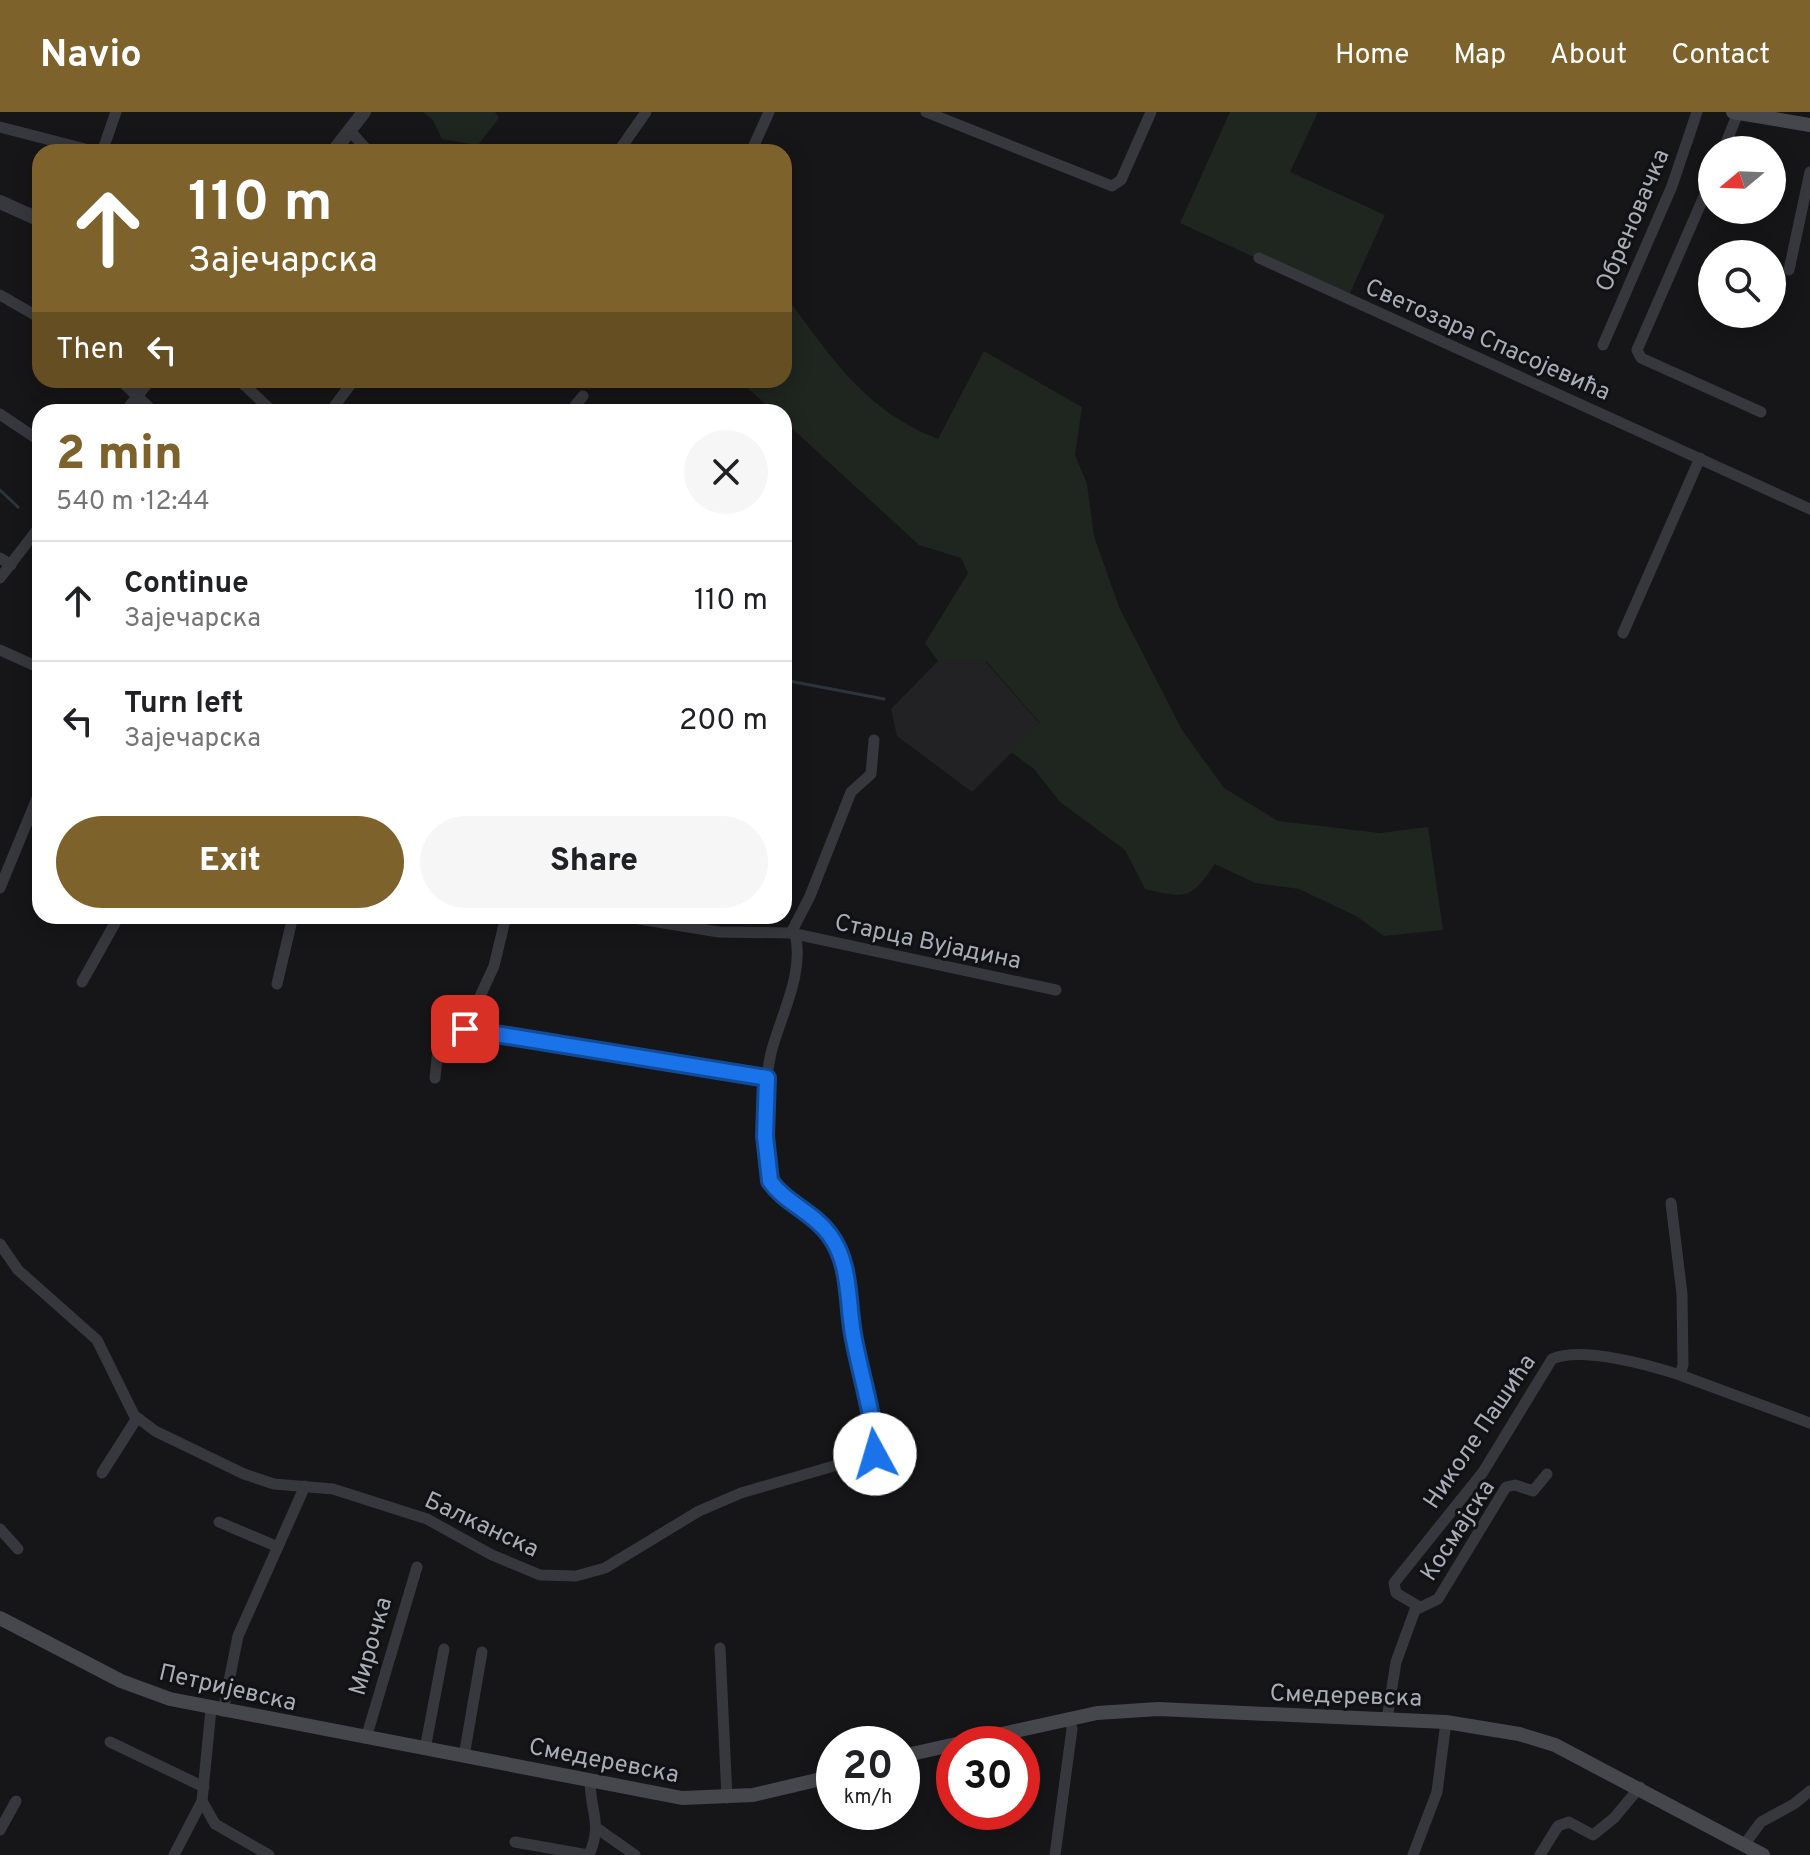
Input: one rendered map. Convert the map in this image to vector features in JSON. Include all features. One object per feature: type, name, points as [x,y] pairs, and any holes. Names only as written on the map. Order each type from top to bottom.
[{"type":"main road","points":[[1736,112],[1810,125]]},
{"type":"main road","name":"Петријевска","points":[[0,1618],[134,1687],[217,1710],[366,1738]]},
{"type":"main road","name":"Смедеревска","points":[[920,1752],[1069,1718],[1158,1709],[1446,1722],[1542,1740],[1640,1787],[1763,1855]]},
{"type":"main road","name":"Смедеревска","points":[[366,1738],[667,1796],[727,1798],[766,1793],[816,1780]]},
{"type":"street","points":[[103,144],[116,112]]},
{"type":"street","points":[[339,144],[364,112]]},
{"type":"street","points":[[624,144],[646,112]]},
{"type":"street","points":[[755,144],[769,112]]},
{"type":"street","points":[[926,112],[1112,186],[1121,180],[1151,112]]},
{"type":"street","name":"Обреновачка","points":[[1603,345],[1672,186],[1697,112]]},
{"type":"street","points":[[1728,136],[1736,112]]},
{"type":"street","points":[[0,127],[68,144]]},
{"type":"street","points":[[350,131],[362,144]]},
{"type":"street","points":[[1789,270],[1810,172]]},
{"type":"street","points":[[0,202],[32,216]]},
{"type":"street","points":[[1698,210],[1637,350],[1641,358],[1761,412]]},
{"type":"street","name":"Светозара Спасојевића","points":[[1259,258],[1810,509]]},
{"type":"street","points":[[0,295],[32,313]]},
{"type":"street","points":[[128,388],[146,404]]},
{"type":"street","points":[[131,404],[144,388]]},
{"type":"street","points":[[248,388],[264,404]]},
{"type":"street","points":[[576,404],[583,396]]},
{"type":"street","points":[[0,414],[32,436]]},
{"type":"street","points":[[1623,633],[1700,458]]},
{"type":"street","points":[[0,578],[5,561],[32,542]]},
{"type":"street","points":[[0,650],[32,664]]},
{"type":"street","name":"Старца Вујадина","points":[[793,934],[851,792],[871,774],[874,740]]},
{"type":"street","points":[[0,888],[32,810]]},
{"type":"street","points":[[82,982],[115,924]]},
{"type":"street","points":[[277,984],[291,924]]},
{"type":"street","points":[[465,1029],[494,966],[504,924]]},
{"type":"street","name":"Старца Вујадина","points":[[670,924],[719,932],[793,934],[1056,990]]},
{"type":"street","points":[[435,1078],[439,1040],[465,1029],[767,1078],[793,978],[793,934]]},
{"type":"street","name":"Балканска","points":[[137,1418],[180,1445],[244,1474],[274,1484],[333,1489],[427,1519],[492,1555],[549,1576],[576,1576],[605,1568],[672,1527],[741,1493],[875,1454],[843,1263],[828,1233],[770,1181],[765,1136],[767,1078]]},
{"type":"street","points":[[1671,1203],[1683,1317],[1683,1365],[1680,1375],[1810,1423]]},
{"type":"street","points":[[0,1244],[18,1270],[97,1340],[137,1418],[102,1473]]},
{"type":"street","name":"Николе Пашића","points":[[1418,1606],[1396,1593],[1394,1583],[1483,1472],[1552,1359],[1568,1355],[1596,1357],[1680,1375]]},
{"type":"street","name":"Космајска","points":[[1387,1719],[1396,1662],[1418,1606],[1438,1599],[1506,1487],[1515,1485],[1533,1491],[1547,1474]]},
{"type":"street","points":[[174,1855],[202,1801],[217,1710],[235,1644],[305,1486]]},
{"type":"street","points":[[219,1522],[278,1547]]},
{"type":"street","points":[[0,1529],[18,1549]]},
{"type":"street","name":"Мирочка","points":[[366,1738],[417,1567]]},
{"type":"street","points":[[720,1648],[727,1798]]},
{"type":"street","points":[[425,1749],[444,1649]]},
{"type":"street","points":[[464,1756],[482,1652]]},
{"type":"street","points":[[1055,1855],[1070,1743],[1069,1718]]},
{"type":"street","points":[[1413,1855],[1437,1792],[1446,1722]]},
{"type":"street","points":[[110,1742],[204,1787]]},
{"type":"street","points":[[515,1842],[588,1855],[598,1829],[590,1798],[590,1780]]},
{"type":"street","points":[[1540,1855],[1558,1826],[1569,1822],[1593,1835],[1614,1818],[1640,1787]]},
{"type":"street","points":[[1744,1845],[1761,1822],[1794,1804],[1810,1791]]},
{"type":"street","points":[[0,1830],[16,1801]]},
{"type":"street","points":[[202,1801],[215,1824],[269,1855]]},
{"type":"street","points":[[598,1829],[635,1855]]},
{"type":"shaded area","points":[[423,112],[495,112],[499,118],[479,144],[442,139],[433,120]]},
{"type":"shaded area","points":[[1230,112],[1318,112],[1290,172],[1385,215],[1347,300],[1180,223]]},
{"type":"shaded area","points":[[792,305],[833,359],[868,396],[911,427],[938,439],[984,351],[1082,407],[1075,455],[1087,484],[1094,536],[1119,607],[1182,730],[1224,788],[1278,821],[1380,833],[1428,827],[1443,930],[1384,936],[1356,916],[1299,889],[1255,883],[1215,864],[1200,884],[1187,893],[1179,895],[1145,889],[1125,850],[1060,802],[1034,769],[1011,752],[1040,723],[986,661],[938,661],[925,643],[968,573],[961,558],[919,545],[792,428],[792,404],[765,404],[748,388],[792,388]]},
{"type":"shaded area","points":[[938,661],[985,661],[1040,724],[972,792],[897,736],[891,709]]},
{"type":"waterway","points":[[0,490],[18,507]]},
{"type":"waterway","points":[[792,682],[884,699]]},
{"type":"route","points":[[465,1029],[721,1073],[767,1078],[765,1136],[770,1181],[817,1220],[837,1247],[850,1295],[852,1330],[860,1355],[875,1454]]}]
